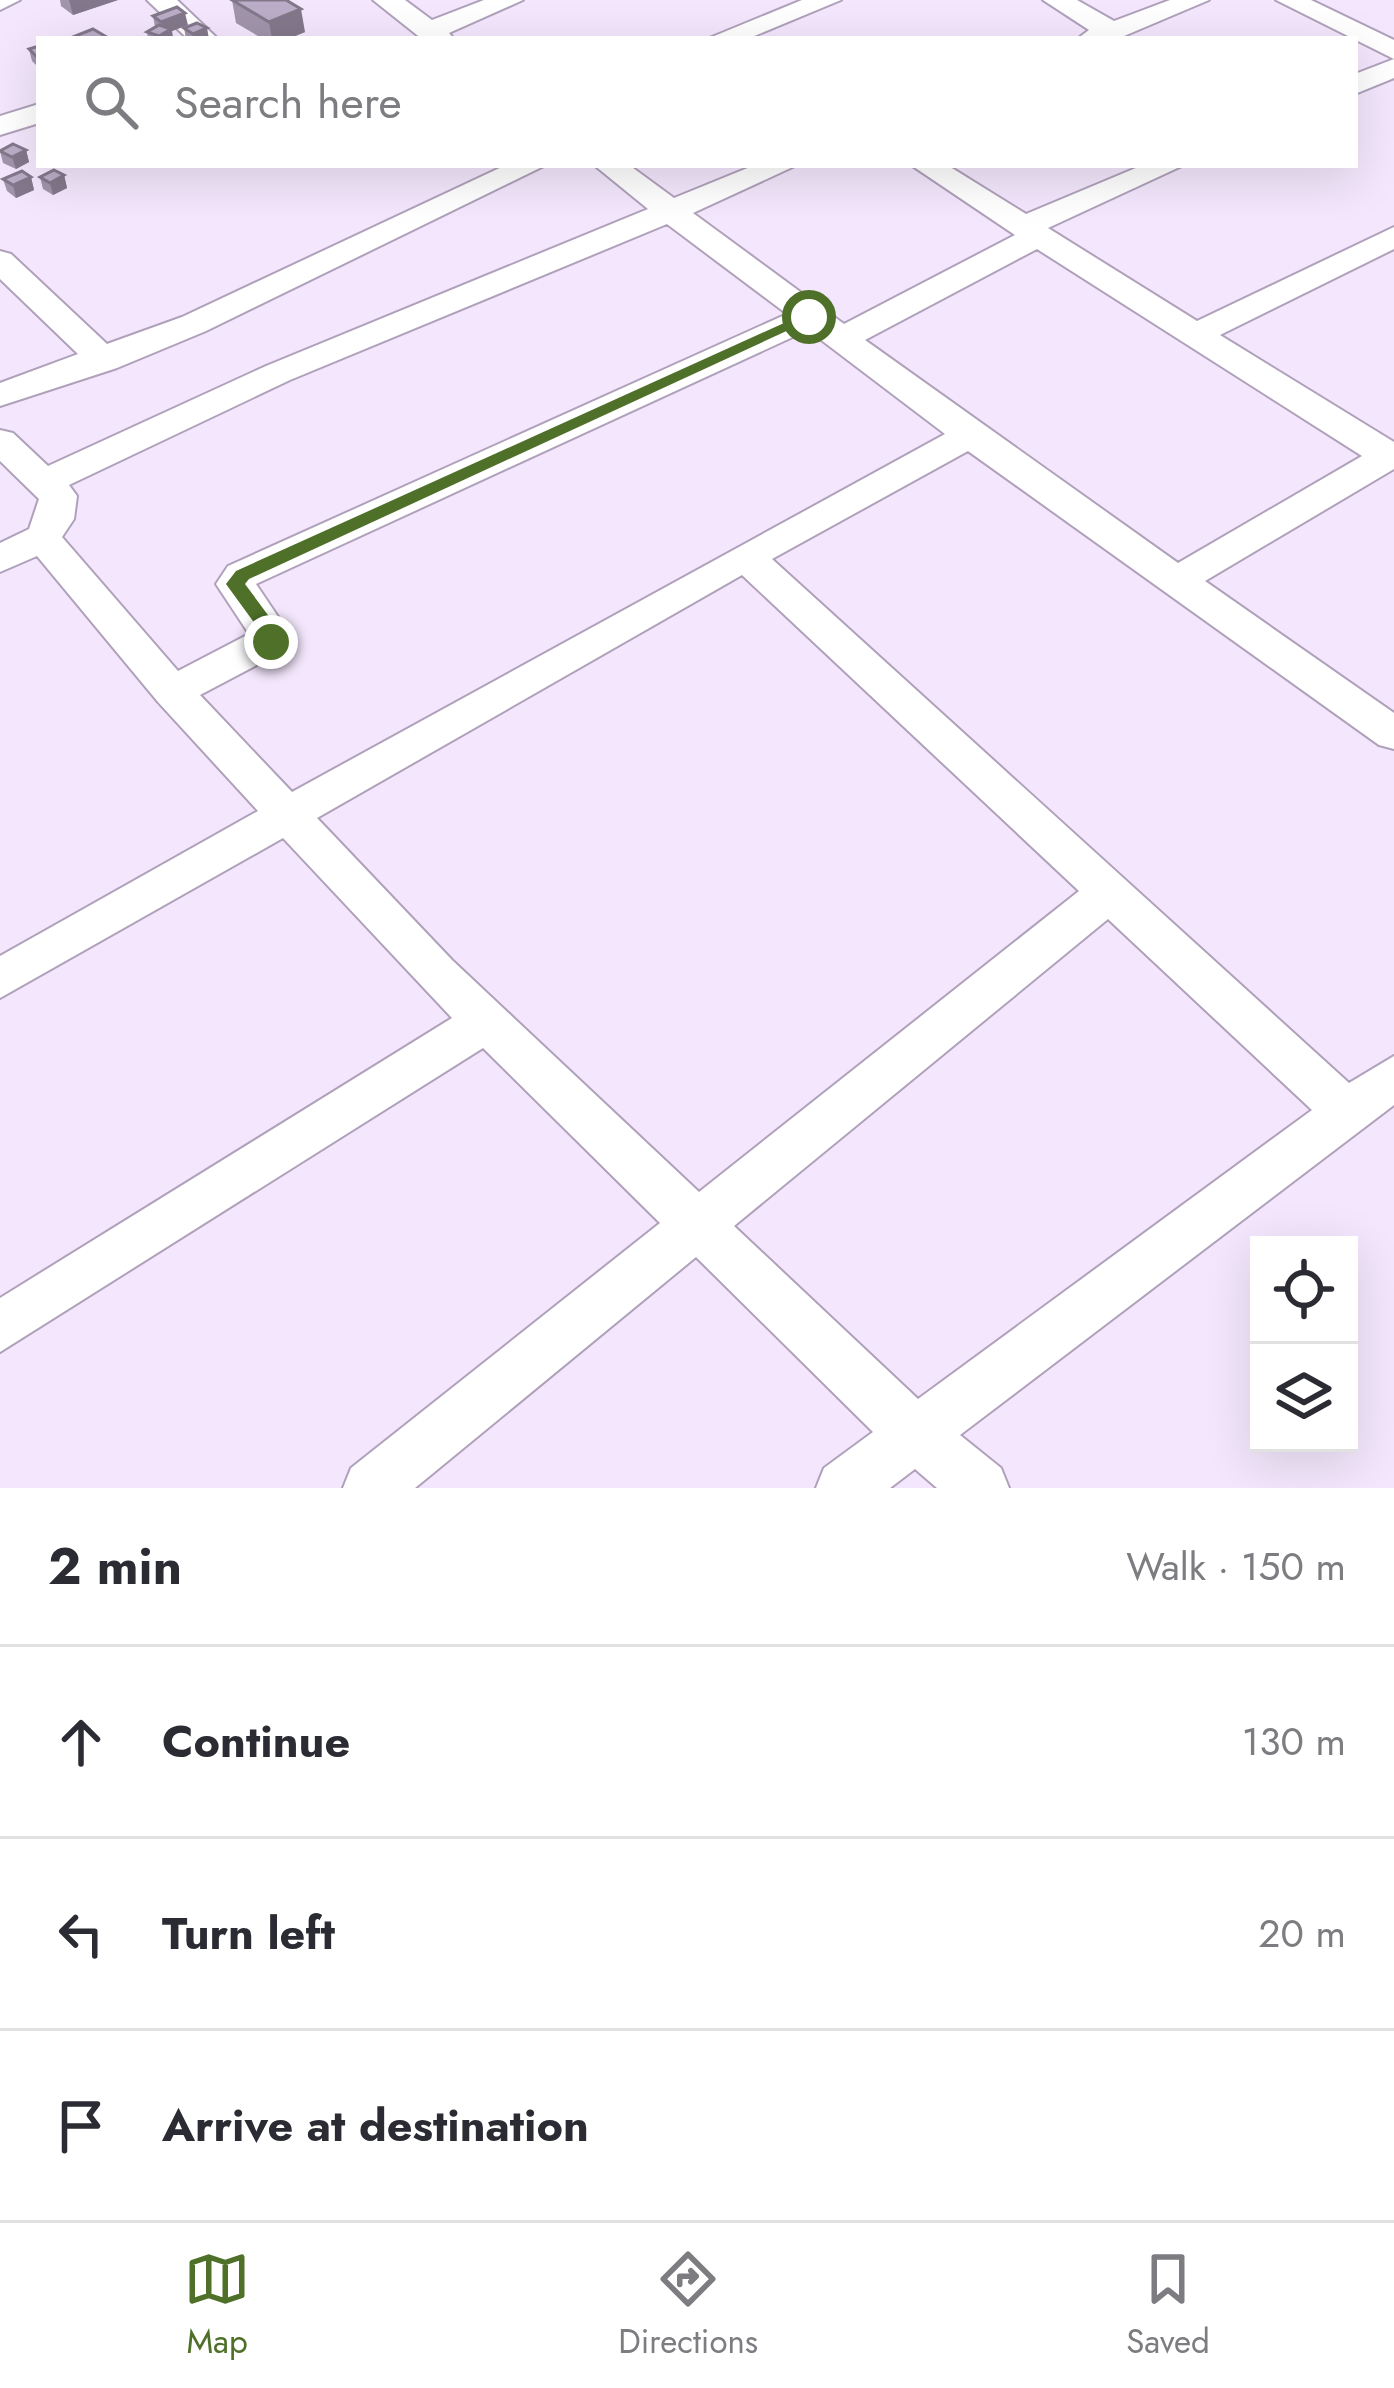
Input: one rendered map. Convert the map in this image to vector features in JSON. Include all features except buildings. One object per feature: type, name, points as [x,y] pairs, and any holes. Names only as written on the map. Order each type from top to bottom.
[{"type":"street","points":[[160,0],[201,36]]},
{"type":"street","points":[[387,0],[434,35],[509,0]]},
{"type":"street","points":[[730,36],[827,0]]},
{"type":"street","points":[[1057,0],[1101,35],[1195,0]]},
{"type":"street","points":[[1290,0],[1394,51]]},
{"type":"street","points":[[1358,84],[1394,68]]},
{"type":"street","points":[[0,126],[36,114]]},
{"type":"street","points":[[0,395],[105,361],[306,275],[525,168]]},
{"type":"street","points":[[613,168],[970,435],[1392,731]]},
{"type":"street","points":[[47,481],[238,390],[775,168]]},
{"type":"street","points":[[931,168],[1391,454],[1177,581]]},
{"type":"street","points":[[172,692],[273,639],[236,584],[242,575],[825,328],[1163,168]]},
{"type":"street","points":[[1196,334],[1394,237]]},
{"type":"street","points":[[0,261],[105,361]]},
{"type":"street","points":[[0,979],[745,556],[970,435]]},
{"type":"street","points":[[0,441],[47,481],[58,507],[42,538],[0,559]]},
{"type":"street","points":[[42,538],[172,692],[487,1021],[917,1436],[981,1488]]},
{"type":"street","points":[[745,556],[1347,1112]]},
{"type":"street","points":[[371,1488],[1109,892]]},
{"type":"street","points":[[0,1327],[487,1021]]},
{"type":"street","points":[[844,1488],[1394,1077]]},
{"type":"route","points":[[271,642],[273,634],[236,584],[242,575],[609,412],[809,317]]}]
